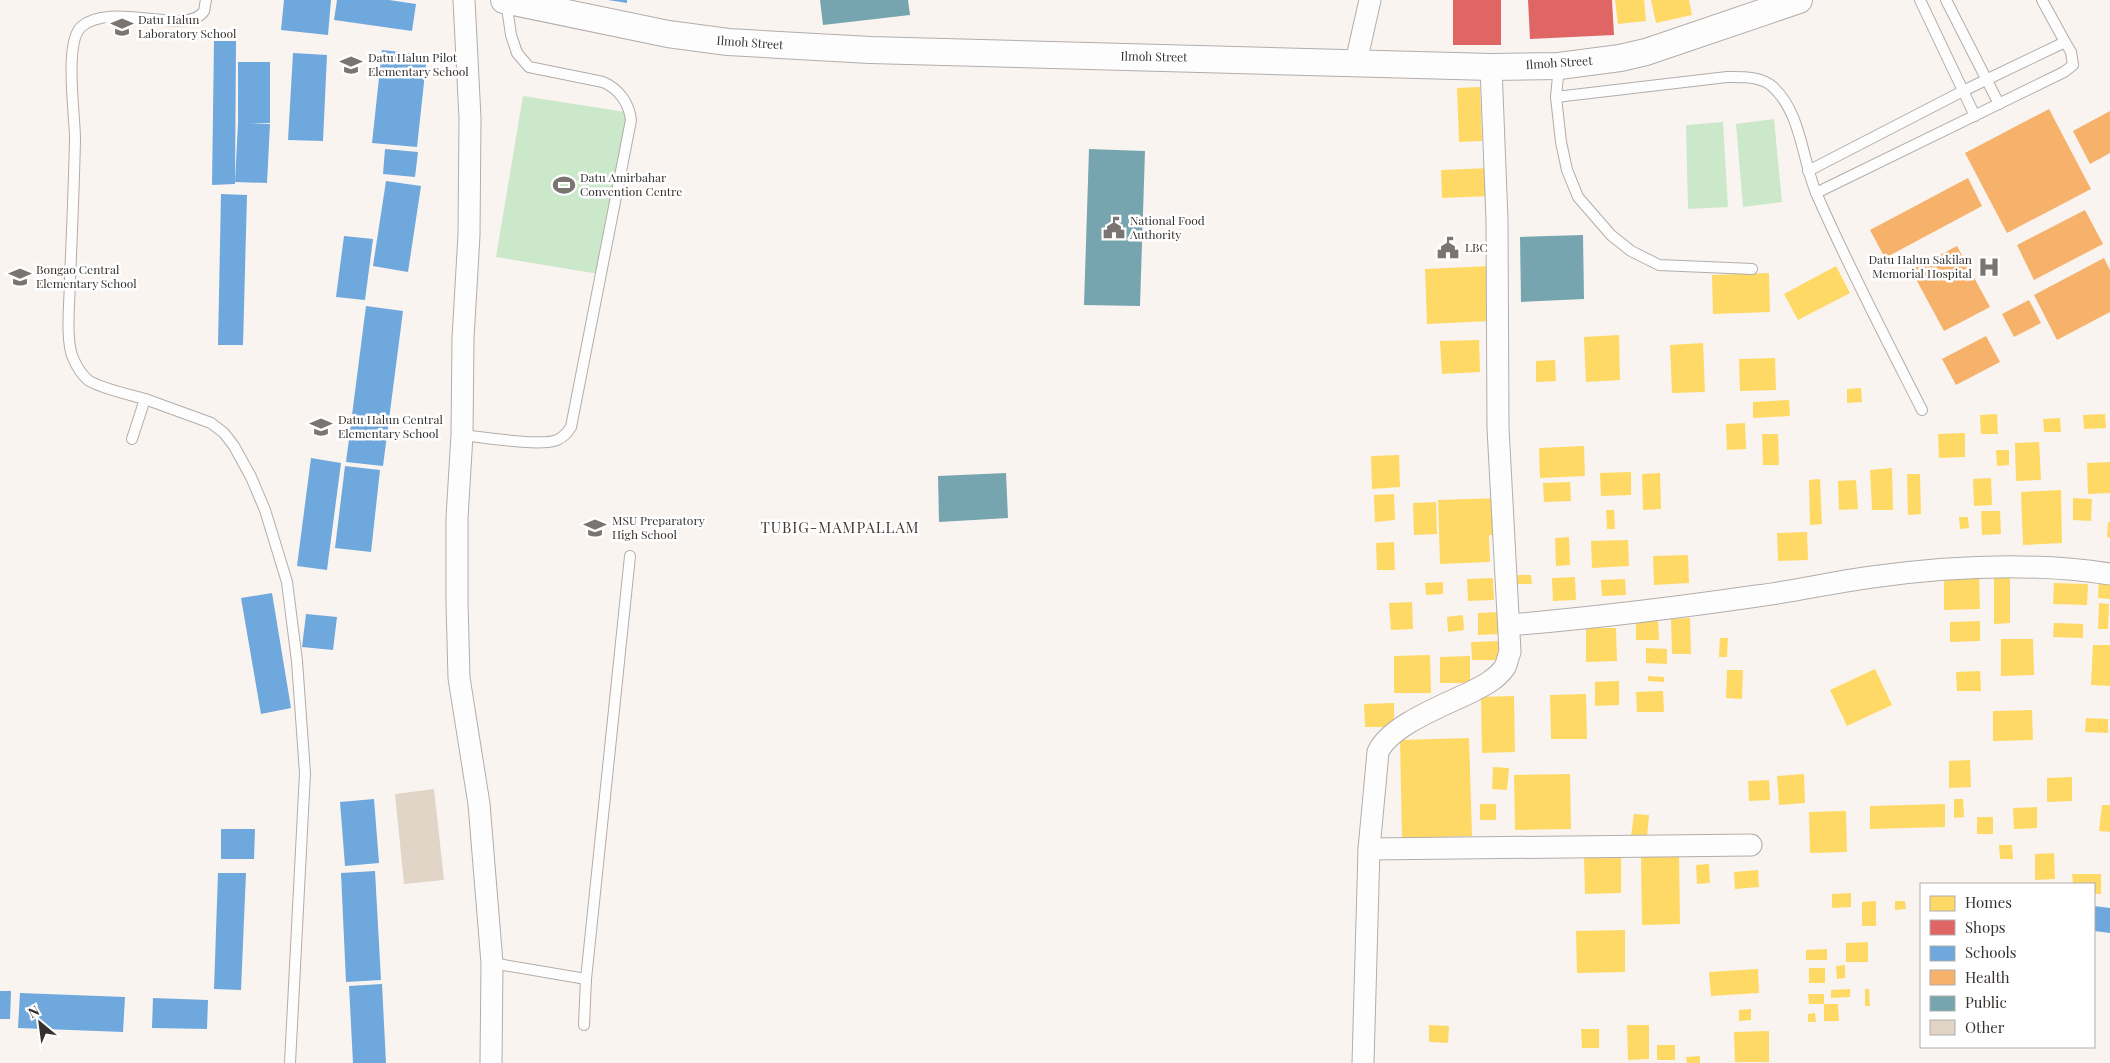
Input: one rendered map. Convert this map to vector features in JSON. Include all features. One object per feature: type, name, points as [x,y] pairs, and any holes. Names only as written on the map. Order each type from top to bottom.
[{"type":"street","points":[[464,0],[470,128],[470,235],[463,338],[462,435],[457,518],[459,678],[479,804],[492,963],[491,1063]]},
{"type":"street","name":"Ilmoh Street","points":[[505,0],[668,34],[728,42],[870,50],[1491,67],[1559,66],[1620,58],[1646,52],[1799,0]]},
{"type":"street","points":[[1356,62],[1370,0]]},
{"type":"street","points":[[1363,1063],[1370,849],[1378,752],[1382,744],[1409,724],[1486,684],[1498,675],[1505,666],[1510,652],[1498,428],[1497,220],[1491,67]]},
{"type":"street","points":[[1509,625],[1608,617],[1759,596],[1873,576],[1961,568],[2074,568],[2110,574]]},
{"type":"street","points":[[1370,849],[1751,845]]},
{"type":"lane","points":[[206,0],[204,11],[187,21],[121,16],[97,18],[80,28],[73,40],[71,65],[75,121],[74,188],[68,327],[72,356],[88,380],[211,423],[224,434],[234,446],[251,477],[265,510],[287,582],[297,661],[305,773],[290,1063]]},
{"type":"lane","points":[[462,435],[538,443],[555,441],[564,437],[571,427],[631,120],[629,109],[612,86],[603,82],[529,67],[517,53],[511,35],[505,0]]},
{"type":"lane","points":[[1920,0],[1975,116]]},
{"type":"lane","points":[[1946,0],[1999,104]]},
{"type":"lane","points":[[1816,193],[2071,67],[2074,62],[2073,58],[2042,0]]},
{"type":"lane","points":[[1808,171],[1963,91],[2064,42]]},
{"type":"lane","points":[[1559,66],[1556,97],[1561,142],[1567,170],[1578,197],[1611,235],[1631,252],[1659,265],[1752,269]]},
{"type":"lane","points":[[1556,97],[1727,77],[1748,77],[1762,80],[1772,86],[1783,98],[1790,112],[1816,193],[1847,261],[1922,410]]},
{"type":"lane","points":[[132,439],[145,399]]},
{"type":"lane","points":[[584,1025],[586,979],[630,556]]},
{"type":"lane","points":[[492,963],[586,979]]},
{"type":"green space","name":"Datu Amirbahar Convention Centre","points":[[523,96],[632,113],[605,275],[496,257]]},
{"type":"green space","points":[[1774,119],[1782,202],[1743,207],[1736,124]]},
{"type":"green space","points":[[1723,122],[1728,207],[1688,209],[1686,125]]},
{"type":"building: Homes","points":[[1615,0],[1644,0],[1646,21],[1618,24]]},
{"type":"building: Homes","points":[[1651,0],[1689,0],[1692,15],[1656,23]]},
{"type":"building: Homes","points":[[1480,87],[1482,141],[1459,142],[1457,88]]},
{"type":"building: Homes","points":[[1490,168],[1491,196],[1442,198],[1441,170]]},
{"type":"building: Homes","points":[[1490,266],[1492,321],[1427,324],[1425,269]]},
{"type":"building: Homes","points":[[1836,266],[1850,293],[1798,320],[1784,294]]},
{"type":"building: Homes","points":[[1769,273],[1770,312],[1713,314],[1712,275]]},
{"type":"building: Homes","points":[[1619,335],[1620,380],[1586,382],[1584,337]]},
{"type":"building: Homes","points":[[1479,340],[1480,372],[1442,374],[1440,341]]},
{"type":"building: Homes","points":[[1703,343],[1705,392],[1672,393],[1670,345]]},
{"type":"building: Homes","points":[[1775,358],[1776,390],[1740,391],[1739,359]]},
{"type":"building: Homes","points":[[1555,360],[1556,381],[1536,382],[1536,361]]},
{"type":"building: Homes","points":[[1861,388],[1862,402],[1847,403],[1847,389]]},
{"type":"building: Homes","points":[[1789,400],[1790,416],[1753,418],[1753,402]]},
{"type":"building: Homes","points":[[1997,414],[1998,434],[1981,434],[1980,415]]},
{"type":"building: Homes","points":[[2105,414],[2106,428],[2084,429],[2083,415]]},
{"type":"building: Homes","points":[[2060,418],[2061,432],[2044,432],[2043,419]]},
{"type":"building: Homes","points":[[1745,423],[1746,449],[1727,450],[1726,424]]},
{"type":"building: Homes","points":[[1965,433],[1965,457],[1939,458],[1938,434]]},
{"type":"building: Homes","points":[[1762,434],[1778,434],[1779,465],[1763,465]]},
{"type":"building: Homes","points":[[2039,442],[2041,480],[2016,481],[2015,443]]},
{"type":"building: Homes","points":[[1584,446],[1585,476],[1540,478],[1539,448]]},
{"type":"building: Homes","points":[[1996,450],[2009,450],[2009,465],[1997,466]]},
{"type":"building: Homes","points":[[1399,455],[1400,487],[1372,489],[1371,456]]},
{"type":"building: Homes","points":[[2110,462],[2110,493],[2088,494],[2087,463]]},
{"type":"building: Homes","points":[[1892,468],[1893,510],[1872,510],[1870,470]]},
{"type":"building: Homes","points":[[1631,472],[1631,495],[1601,496],[1600,473]]},
{"type":"building: Homes","points":[[1660,473],[1661,509],[1643,510],[1642,474]]},
{"type":"building: Homes","points":[[1907,474],[1920,474],[1921,514],[1908,515]]},
{"type":"building: Homes","points":[[1991,478],[1992,505],[1974,506],[1973,479]]},
{"type":"building: Homes","points":[[1820,479],[1822,524],[1810,525],[1809,480]]},
{"type":"building: Homes","points":[[1856,480],[1858,509],[1839,510],[1838,481]]},
{"type":"building: Homes","points":[[1570,482],[1571,501],[1544,502],[1543,483]]},
{"type":"building: Homes","points":[[2061,490],[2062,543],[2023,545],[2021,492]]},
{"type":"building: Homes","points":[[1394,494],[1395,520],[1375,522],[1374,495]]},
{"type":"building: Homes","points":[[1500,498],[1501,535],[1489,535],[1490,562],[1440,564],[1438,500]]},
{"type":"building: Homes","points":[[2073,498],[2092,499],[2091,521],[2073,520]]},
{"type":"building: Homes","points":[[1436,502],[1437,534],[1414,535],[1413,503]]},
{"type":"building: Homes","points":[[1606,510],[1614,510],[1615,529],[1607,529]]},
{"type":"building: Homes","points":[[1981,511],[2000,511],[2001,534],[1982,535]]},
{"type":"building: Homes","points":[[1959,517],[1968,517],[1969,528],[1960,529]]},
{"type":"building: Homes","points":[[2108,522],[2110,522],[2110,538],[2107,537]]},
{"type":"building: Homes","points":[[1807,532],[1808,560],[1778,561],[1777,533]]},
{"type":"building: Homes","points":[[1569,537],[1570,565],[1556,566],[1555,538]]},
{"type":"building: Homes","points":[[1628,540],[1629,566],[1592,568],[1591,541]]},
{"type":"building: Homes","points":[[1394,542],[1395,570],[1377,570],[1376,543]]},
{"type":"building: Homes","points":[[1688,555],[1689,583],[1654,585],[1653,556]]},
{"type":"building: Homes","points":[[1979,573],[1980,609],[1944,610],[1944,574]]},
{"type":"building: Homes","points":[[1517,575],[1531,575],[1532,584],[1517,584]]},
{"type":"building: Homes","points":[[1575,577],[1576,600],[1553,601],[1552,578]]},
{"type":"building: Homes","points":[[1994,577],[2010,577],[2010,623],[1994,624]]},
{"type":"building: Homes","points":[[1493,578],[1494,600],[1468,601],[1467,579]]},
{"type":"building: Homes","points":[[2099,578],[2110,578],[2110,599],[2098,598]]},
{"type":"building: Homes","points":[[1625,579],[1626,595],[1602,596],[1601,580]]},
{"type":"building: Homes","points":[[1443,582],[1443,594],[1426,595],[1425,583]]},
{"type":"building: Homes","points":[[2054,583],[2088,584],[2087,605],[2053,604]]},
{"type":"building: Homes","points":[[1412,602],[1413,629],[1391,630],[1389,603]]},
{"type":"building: Homes","points":[[2099,603],[2109,604],[2108,629],[2098,629]]},
{"type":"building: Homes","points":[[1499,612],[1500,634],[1478,635],[1478,613]]},
{"type":"building: Homes","points":[[1463,615],[1464,630],[1448,632],[1447,617]]},
{"type":"building: Homes","points":[[1690,618],[1691,654],[1672,654],[1671,619]]},
{"type":"building: Homes","points":[[1636,620],[1658,620],[1659,640],[1636,640]]},
{"type":"building: Homes","points":[[1980,621],[1980,641],[1950,642],[1950,622]]},
{"type":"building: Homes","points":[[2054,623],[2083,624],[2083,638],[2053,637]]},
{"type":"building: Homes","points":[[1586,628],[1616,628],[1617,661],[1586,662]]},
{"type":"building: Homes","points":[[1720,638],[1728,638],[1727,657],[1719,657]]},
{"type":"building: Homes","points":[[2001,639],[2033,639],[2034,675],[2001,676]]},
{"type":"building: Homes","points":[[1499,641],[1500,660],[1472,660],[1471,642]]},
{"type":"building: Homes","points":[[2093,645],[2110,645],[2110,686],[2091,685]]},
{"type":"building: Homes","points":[[1646,648],[1667,649],[1667,664],[1646,663]]},
{"type":"building: Homes","points":[[1430,655],[1431,693],[1394,693],[1394,656]]},
{"type":"building: Homes","points":[[1470,656],[1470,683],[1440,683],[1440,657]]},
{"type":"building: Homes","points":[[1875,669],[1892,705],[1847,726],[1830,690]]},
{"type":"building: Homes","points":[[1727,670],[1743,670],[1742,699],[1726,698]]},
{"type":"building: Homes","points":[[1980,671],[1981,691],[1957,691],[1956,672]]},
{"type":"building: Homes","points":[[1648,676],[1664,677],[1664,682],[1648,681]]},
{"type":"building: Homes","points":[[1619,681],[1619,705],[1595,706],[1595,682]]},
{"type":"building: Homes","points":[[1663,691],[1664,712],[1637,712],[1636,692]]},
{"type":"building: Homes","points":[[1586,694],[1587,739],[1551,739],[1550,695]]},
{"type":"building: Homes","points":[[1514,696],[1515,752],[1482,753],[1481,697]]},
{"type":"building: Homes","points":[[1394,703],[1394,727],[1365,727],[1364,704]]},
{"type":"building: Homes","points":[[2032,710],[2033,740],[1993,741],[1993,711]]},
{"type":"building: Homes","points":[[2086,718],[2108,719],[2108,733],[2085,732]]},
{"type":"building: Homes","points":[[1469,738],[1472,836],[1402,838],[1400,740]]},
{"type":"building: Homes","points":[[1970,760],[1971,787],[1949,788],[1949,761]]},
{"type":"building: Homes","points":[[1493,767],[1509,768],[1507,790],[1492,789]]},
{"type":"building: Homes","points":[[1570,774],[1571,829],[1515,830],[1514,775]]},
{"type":"building: Homes","points":[[1804,774],[1805,803],[1779,805],[1777,776]]},
{"type":"building: Homes","points":[[2072,777],[2072,801],[2047,802],[2047,778]]},
{"type":"building: Homes","points":[[1769,780],[1770,800],[1749,801],[1748,781]]},
{"type":"building: Homes","points":[[1954,799],[1963,799],[1964,817],[1954,818]]},
{"type":"building: Homes","points":[[1480,804],[1496,804],[1496,820],[1480,820]]},
{"type":"building: Homes","points":[[1945,804],[1945,827],[1870,829],[1870,806]]},
{"type":"building: Homes","points":[[2102,805],[2110,805],[2110,832],[2099,831]]},
{"type":"building: Homes","points":[[2037,807],[2037,828],[2014,829],[2013,808]]},
{"type":"building: Homes","points":[[1846,811],[1847,852],[1810,853],[1809,812]]},
{"type":"building: Homes","points":[[1634,814],[1649,815],[1647,837],[1631,836]]},
{"type":"building: Homes","points":[[1977,817],[1993,817],[1993,834],[1977,834]]},
{"type":"building: Homes","points":[[1999,845],[2012,845],[2013,859],[2000,859]]},
{"type":"building: Homes","points":[[2054,853],[2055,879],[2035,880],[2035,854]]},
{"type":"building: Homes","points":[[1679,854],[1680,924],[1642,925],[1641,855]]},
{"type":"building: Homes","points":[[1621,856],[1621,893],[1585,894],[1584,857]]},
{"type":"building: Homes","points":[[1709,864],[1710,883],[1697,884],[1696,865]]},
{"type":"building: Homes","points":[[1758,870],[1759,887],[1735,889],[1734,872]]},
{"type":"building: Homes","points":[[2072,874],[2101,874],[2101,894],[2095,894],[2095,883],[2073,883]]},
{"type":"building: Homes","points":[[1851,893],[1851,907],[1832,908],[1832,894]]},
{"type":"building: Homes","points":[[1876,901],[1876,926],[1862,926],[1862,902]]},
{"type":"building: Homes","points":[[1895,901],[1905,901],[1906,909],[1895,910]]},
{"type":"building: Homes","points":[[1625,930],[1625,972],[1577,973],[1576,931]]},
{"type":"building: Homes","points":[[1868,942],[1868,962],[1846,962],[1846,943]]},
{"type":"building: Homes","points":[[1827,949],[1827,960],[1806,960],[1806,950]]},
{"type":"building: Homes","points":[[1845,965],[1845,978],[1837,979],[1836,966]]},
{"type":"building: Homes","points":[[1809,968],[1825,968],[1825,983],[1809,983]]},
{"type":"building: Homes","points":[[1758,969],[1759,993],[1711,996],[1709,972]]},
{"type":"building: Homes","points":[[1850,989],[1850,997],[1831,998],[1831,990]]},
{"type":"building: Homes","points":[[1865,989],[1869,989],[1870,1006],[1865,1006]]},
{"type":"building: Homes","points":[[1808,994],[1824,994],[1824,1004],[1809,1004]]},
{"type":"building: Homes","points":[[1824,1004],[1838,1004],[1839,1021],[1824,1021]]},
{"type":"building: Homes","points":[[1751,1009],[1751,1020],[1739,1021],[1739,1010]]},
{"type":"building: Homes","points":[[1815,1013],[1816,1022],[1808,1022],[1808,1014]]},
{"type":"building: Homes","points":[[1429,1025],[1449,1026],[1448,1043],[1429,1042]]},
{"type":"building: Homes","points":[[1627,1025],[1649,1025],[1649,1059],[1628,1060]]},
{"type":"building: Homes","points":[[1581,1029],[1599,1029],[1599,1048],[1582,1048]]},
{"type":"building: Homes","points":[[1769,1031],[1769,1062],[1735,1062],[1734,1032]]},
{"type":"building: Homes","points":[[1657,1045],[1675,1045],[1675,1060],[1657,1060]]},
{"type":"building: Homes","points":[[1700,1056],[1700,1063],[1687,1063],[1686,1057]]},
{"type":"building: Shops","points":[[1453,0],[1501,0],[1501,45],[1453,45]]},
{"type":"building: Shops","points":[[1528,0],[1612,0],[1614,35],[1530,39]]},
{"type":"building: Schools","points":[[284,0],[331,0],[328,35],[281,30]]},
{"type":"building: Schools","points":[[337,0],[389,0],[416,4],[412,31],[334,20]]},
{"type":"building: Schools","points":[[608,0],[627,0],[627,3]]},
{"type":"building: Schools","points":[[214,41],[236,41],[235,184],[212,185]]},
{"type":"building: Schools","points":[[382,50],[427,55],[417,147],[372,143]]},
{"type":"building: Schools","points":[[293,53],[327,55],[323,141],[288,140]]},
{"type":"building: Schools","points":[[238,62],[270,62],[270,123],[248,123],[270,124],[267,183],[235,182],[238,123]]},
{"type":"building: Schools","points":[[385,149],[418,152],[415,177],[383,174]]},
{"type":"building: Schools","points":[[386,181],[421,186],[408,272],[373,266]]},
{"type":"building: Schools","points":[[221,194],[247,195],[243,345],[218,345]]},
{"type":"building: Schools","points":[[344,236],[373,239],[365,300],[336,297]]},
{"type":"building: Schools","points":[[366,306],[403,311],[383,466],[346,462]]},
{"type":"building: Schools","points":[[311,458],[341,463],[327,570],[297,566]]},
{"type":"building: Schools","points":[[345,466],[380,470],[371,552],[335,548]]},
{"type":"building: Schools","points":[[272,593],[291,708],[261,714],[241,598]]},
{"type":"building: Schools","points":[[306,614],[337,617],[333,650],[302,647]]},
{"type":"building: Schools","points":[[374,799],[379,863],[345,866],[340,802]]},
{"type":"building: Schools","points":[[221,829],[255,829],[254,859],[221,859]]},
{"type":"building: Schools","points":[[375,871],[381,980],[346,982],[341,873]]},
{"type":"building: Schools","points":[[218,873],[246,873],[241,990],[214,989]]},
{"type":"building: Schools","points":[[2095,906],[2110,908],[2110,933],[2095,931]]},
{"type":"building: Schools","points":[[382,984],[386,1063],[353,1063],[349,986]]},
{"type":"building: Schools","points":[[0,991],[11,991],[10,1019],[0,1019]]},
{"type":"building: Schools","points":[[20,993],[125,997],[123,1032],[18,1028]]},
{"type":"building: Schools","points":[[153,998],[208,1000],[207,1029],[152,1028]]},
{"type":"building: Health","points":[[2049,109],[2091,189],[2007,233],[1965,153]]},
{"type":"building: Health","points":[[2110,111],[2110,153],[2090,164],[2073,131]]},
{"type":"building: Health","points":[[1968,178],[1982,206],[1885,258],[1870,230]]},
{"type":"building: Health","points":[[2085,210],[2103,244],[2034,280],[2017,245]]},
{"type":"building: Health","points":[[1957,246],[1990,307],[1944,331],[1911,270]]},
{"type":"building: Health","points":[[2104,258],[2110,270],[2110,312],[2057,340],[2034,295]]},
{"type":"building: Health","points":[[2029,300],[2041,323],[2014,337],[2002,314]]},
{"type":"building: Health","points":[[1986,336],[2000,362],[1956,385],[1942,359]]},
{"type":"building: Public","points":[[820,0],[908,0],[910,15],[823,25]]},
{"type":"building: Public","name":"National Food Authority","points":[[1089,149],[1145,151],[1140,306],[1084,305]]},
{"type":"building: Public","points":[[1583,235],[1584,299],[1521,302],[1520,237]]},
{"type":"building: Public","points":[[1006,473],[1008,518],[939,522],[938,476]]},
{"type":"building: Other","points":[[434,789],[444,880],[404,884],[395,794]]},
{"type":"place","name":"Datu Halun Laboratory School","points":[[122,27]]},
{"type":"place","name":"Datu Halun Pilot Elementary School","points":[[351,65]]},
{"type":"place","name":"Datu Amirbahar Convention Centre","points":[[564,185]]},
{"type":"place","name":"National Food Authority","points":[[1114,228]]},
{"type":"place","name":"LBC","points":[[1448,248]]},
{"type":"place","name":"Datu Halun Sakilan Memorial Hospital","points":[[1989,267]]},
{"type":"place","name":"Bongao Central Elementary School","points":[[20,277]]},
{"type":"place","name":"Datu Halun Central Elementary School","points":[[321,427]]},
{"type":"place","name":"MSU Preparatory High School","points":[[595,528]]},
{"type":"district","name":"TUBIG-MAMPALLAM","points":[[840,528]]}]
